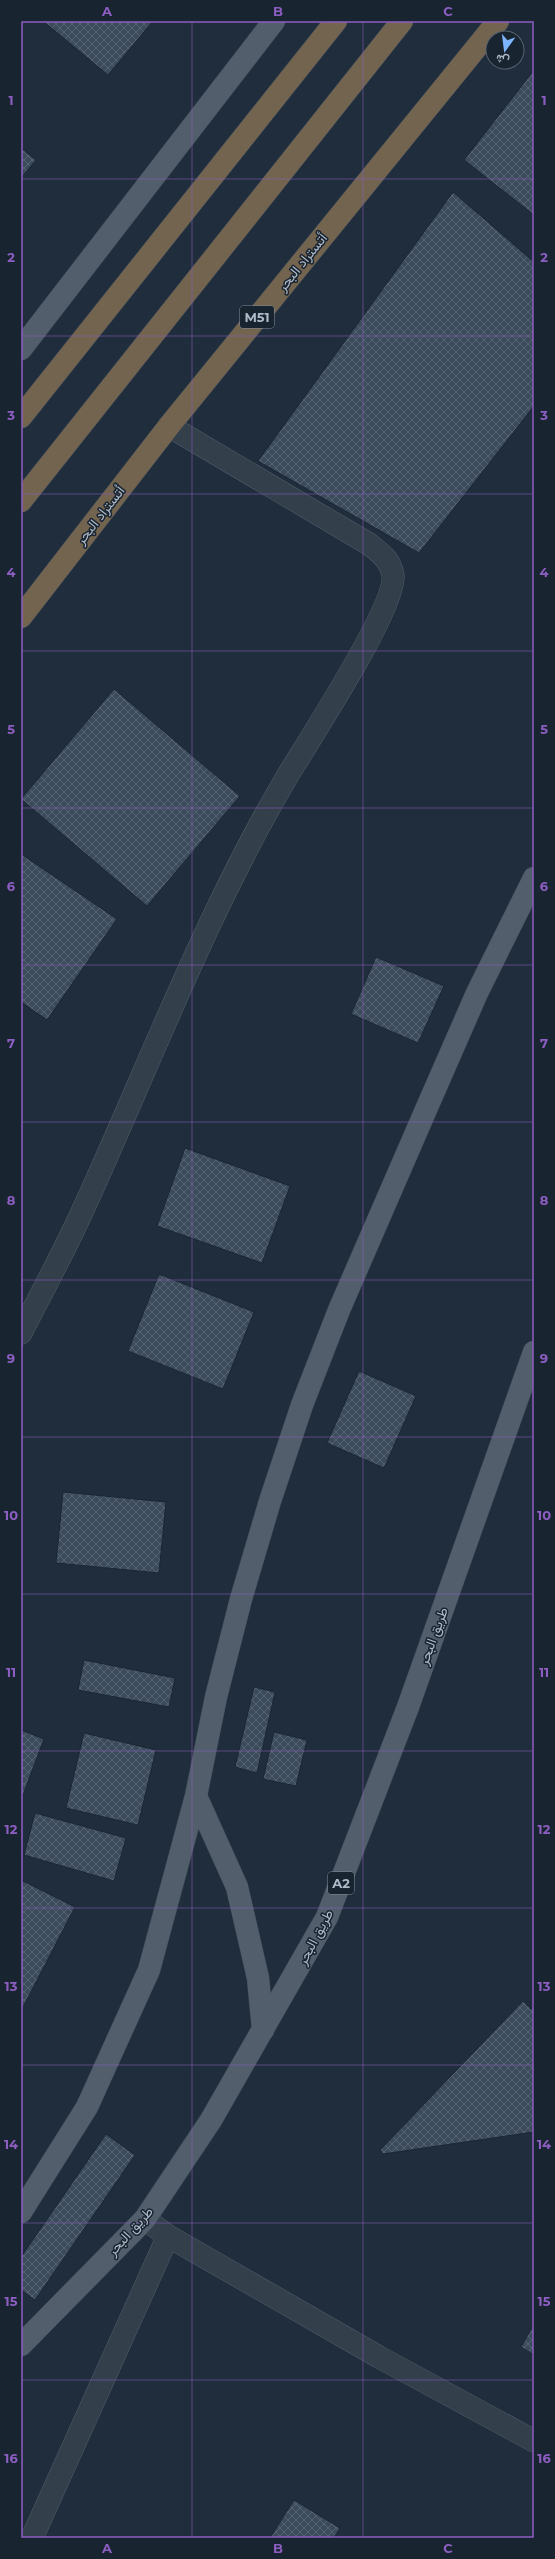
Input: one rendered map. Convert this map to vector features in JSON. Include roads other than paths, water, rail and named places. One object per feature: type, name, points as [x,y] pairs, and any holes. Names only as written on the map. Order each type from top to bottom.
[{"type":"highway","points":[[21,417],[336,21]]},
{"type":"highway","points":[[21,501],[402,21]]},
{"type":"highway","name":"أتستراد البحر","points":[[21,618],[169,426],[498,21]]},
{"type":"main road","points":[[21,349],[274,21]]},
{"type":"main road","points":[[21,2212],[87,2107],[149,1970],[196,1796],[216,1697],[241,1599],[270,1501],[302,1405],[339,1310],[477,993],[534,878]]},
{"type":"main road","name":"طريق البحر","points":[[21,2345],[144,2219],[211,2120],[330,1910],[408,1706],[534,1352]]},
{"type":"main road","points":[[196,1796],[237,1887],[258,1978],[263,2030]]},
{"type":"street","points":[[21,1333],[86,1203],[158,1035],[247,848],[364,649],[384,609],[391,588],[393,576],[388,559],[369,544],[169,426]]},
{"type":"street","points":[[144,2219],[168,2236],[379,2357],[534,2441]]},
{"type":"street","points":[[32,2538],[168,2236]]}]
